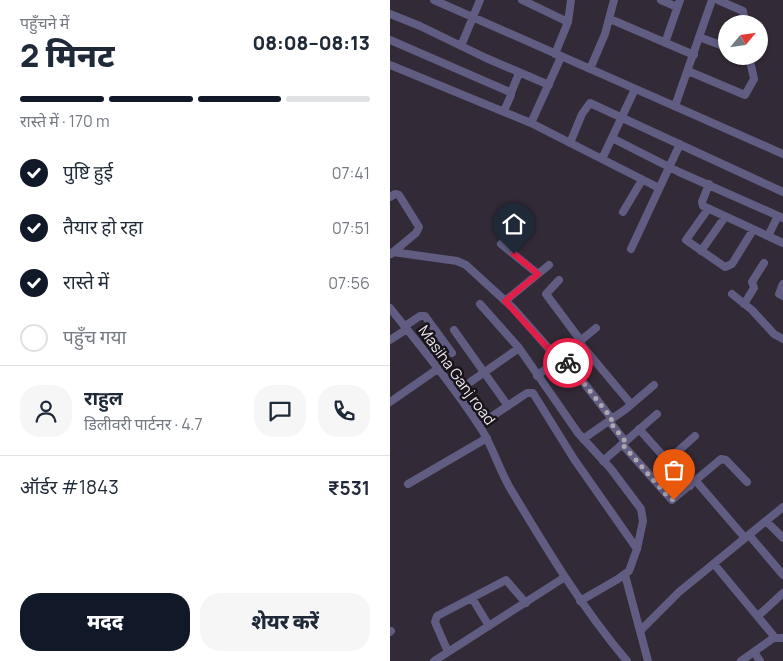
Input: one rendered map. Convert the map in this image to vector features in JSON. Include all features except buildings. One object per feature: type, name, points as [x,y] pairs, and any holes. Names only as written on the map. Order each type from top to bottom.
[{"type":"street","points":[[434,0],[783,154]]},
{"type":"street","points":[[461,46],[480,0]]},
{"type":"street","points":[[522,0],[568,22]]},
{"type":"street","points":[[531,122],[549,85],[568,22],[572,0]]},
{"type":"street","points":[[590,69],[610,19],[614,0]]},
{"type":"street","points":[[661,0],[678,3],[665,43]]},
{"type":"street","points":[[675,106],[712,0]]},
{"type":"street","points":[[718,0],[743,11],[744,15]]},
{"type":"street","points":[[390,14],[549,85]]},
{"type":"street","points":[[610,19],[694,55]]},
{"type":"street","points":[[700,37],[718,44]]},
{"type":"street","points":[[390,40],[510,93]]},
{"type":"street","points":[[390,65],[531,122],[658,188]]},
{"type":"street","points":[[688,71],[745,95],[754,79],[751,65]]},
{"type":"street","points":[[504,111],[520,73]]},
{"type":"street","points":[[602,159],[635,89]]},
{"type":"street","points":[[570,143],[589,103],[622,116],[783,192]]},
{"type":"street","points":[[612,138],[781,217],[768,236]]},
{"type":"street","points":[[631,249],[680,144]]},
{"type":"street","points":[[623,212],[642,180]]},
{"type":"street","points":[[708,184],[702,204],[708,209],[783,243]]},
{"type":"street","points":[[390,197],[396,194],[399,195],[419,227],[416,233],[391,253]]},
{"type":"street","points":[[708,209],[686,240],[725,267],[729,267],[753,230]]},
{"type":"street","points":[[701,251],[726,217]]},
{"type":"street","points":[[502,244],[538,274]]},
{"type":"street","points":[[391,253],[462,262],[505,301],[561,358],[611,420],[624,443],[672,500],[724,458],[747,482]]},
{"type":"street","points":[[744,304],[754,288],[752,282],[764,263]]},
{"type":"street","points":[[505,301],[549,265]]},
{"type":"street","points":[[559,280],[546,294],[580,342],[631,404]]},
{"type":"street","points":[[783,284],[779,294],[783,296]]},
{"type":"street","points":[[732,294],[774,334],[783,339]]},
{"type":"street","points":[[480,304],[519,348],[583,439],[641,509],[642,521],[632,565],[625,575],[580,601]]},
{"type":"street","name":"Masiha Ganj road","points":[[390,309],[439,368],[487,438],[510,487],[580,601],[627,661]]},
{"type":"street","points":[[390,340],[420,316],[425,316],[452,353]]},
{"type":"street","points":[[537,376],[596,328]]},
{"type":"street","points":[[454,330],[508,406]]},
{"type":"street","points":[[456,392],[519,348]]},
{"type":"street","points":[[391,400],[439,368]]},
{"type":"street","points":[[583,439],[611,420],[654,385]]},
{"type":"street","points":[[478,425],[527,393],[533,393],[574,459],[637,549]]},
{"type":"street","points":[[603,461],[657,414]]},
{"type":"street","points":[[639,429],[668,461],[693,483],[783,575]]},
{"type":"street","points":[[668,461],[695,436]]},
{"type":"street","points":[[408,484],[487,438]]},
{"type":"street","points":[[640,631],[679,592],[783,507]]},
{"type":"street","points":[[766,521],[783,538]]},
{"type":"street","points":[[714,564],[772,632],[773,638]]},
{"type":"street","points":[[625,575],[648,661]]},
{"type":"street","points":[[437,660],[565,577]]},
{"type":"street","points":[[448,652],[435,620],[506,580],[510,581],[526,603]]},
{"type":"street","points":[[758,616],[783,593]]},
{"type":"street","points":[[472,598],[489,626]]},
{"type":"street","points":[[741,661],[773,638],[783,638]]},
{"type":"street","points":[[754,652],[760,661]]},
{"type":"way so far","points":[[568,363],[612,419],[609,421],[625,441],[622,444],[669,498],[674,500]]},
{"type":"route","points":[[514,254],[538,274],[505,301],[558,359],[563,356],[568,363]]}]
